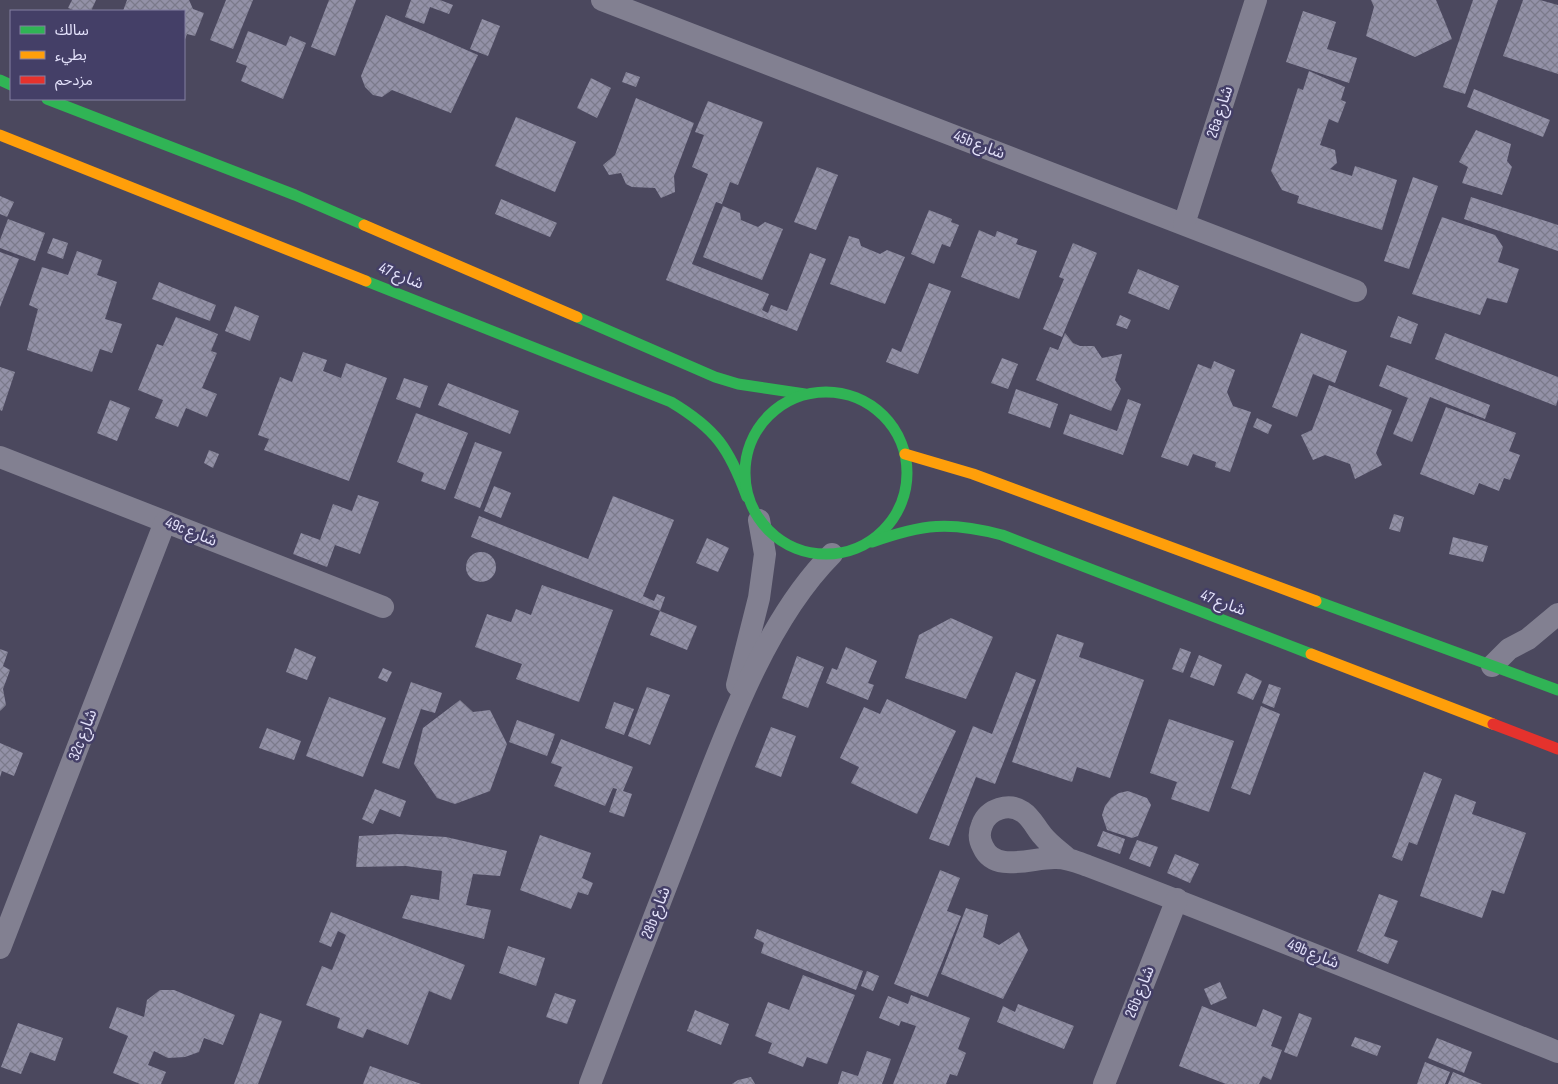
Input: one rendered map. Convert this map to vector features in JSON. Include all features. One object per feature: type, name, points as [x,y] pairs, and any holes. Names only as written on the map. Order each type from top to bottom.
[{"type":"street","name":"45b شارع","points":[[602,0],[1356,291]]},
{"type":"street","name":"26a شارع","points":[[1184,224],[1256,0]]},
{"type":"street","name":"شارع 47","points":[[50,100],[295,196],[715,377],[738,384],[805,394]]},
{"type":"street","name":"شارع 47","points":[[0,136],[671,402],[698,417],[721,440],[736,465],[747,497]]},
{"type":"street","points":[[828,392],[851,397],[872,407],[889,423],[905,454],[907,469],[904,496],[892,521],[872,542],[832,554],[804,552],[779,540],[759,520],[747,497],[744,471],[749,446],[762,423],[781,406],[805,394],[828,392]]},
{"type":"street","name":"شارع 47","points":[[905,454],[973,474],[1558,690]]},
{"type":"street","name":"49c شارع","points":[[0,456],[383,607]]},
{"type":"street","name":"28b شارع","points":[[722,742],[759,598],[765,554],[759,520]]},
{"type":"street","name":"32c شارع","points":[[2,937],[165,522]]},
{"type":"street","name":"شارع 47","points":[[872,542],[911,527],[942,524],[973,526],[1002,535],[1558,749]]},
{"type":"street","name":"28b شارع","points":[[590,1084],[722,742],[758,666],[785,616],[798,594],[832,554]]},
{"type":"street","points":[[1492,666],[1509,649],[1528,639],[1558,614]]},
{"type":"street","name":"49b شارع","points":[[1067,858],[1177,899],[1558,1052]]},
{"type":"street","name":"26b شارع","points":[[1104,1084],[1177,899]]},
{"type":"building","points":[[72,0],[96,0],[91,10],[73,10],[68,8]]},
{"type":"building","points":[[127,0],[189,0],[193,9],[204,13],[195,36],[187,34],[185,39],[185,10],[123,10]]},
{"type":"building","points":[[226,0],[253,0],[233,49],[210,40]]},
{"type":"building","points":[[329,0],[356,0],[335,56],[311,47]]},
{"type":"building","points":[[411,0],[440,0],[453,5],[449,14],[430,7],[424,24],[405,17]]},
{"type":"building","points":[[1371,0],[1436,0],[1452,39],[1415,57],[1366,36],[1374,7]]},
{"type":"building","points":[[1473,0],[1498,0],[1465,94],[1443,87]]},
{"type":"building","points":[[1523,0],[1540,0],[1558,5],[1558,74],[1503,56]]},
{"type":"building","points":[[1303,11],[1336,22],[1327,49],[1357,58],[1349,83],[1286,62]]},
{"type":"building","points":[[386,15],[478,55],[451,113],[392,90],[382,97],[373,95],[365,87],[361,76]]},
{"type":"building","points":[[482,19],[500,26],[488,56],[470,49]]},
{"type":"building","points":[[248,31],[286,46],[290,36],[306,43],[283,99],[241,81],[247,66],[236,62]]},
{"type":"building","points":[[1309,71],[1345,87],[1341,100],[1346,102],[1338,123],[1329,119],[1320,145],[1335,150],[1337,163],[1330,169],[1352,176],[1355,166],[1397,180],[1382,230],[1297,203],[1299,196],[1282,190],[1271,171],[1298,88],[1303,90]]},
{"type":"building","points":[[626,72],[640,77],[636,87],[622,82]]},
{"type":"building","points":[[591,78],[611,88],[597,118],[577,108]]},
{"type":"building","points":[[1474,89],[1550,120],[1543,137],[1467,107]]},
{"type":"building","points":[[636,98],[694,123],[674,176],[675,192],[661,198],[655,188],[632,187],[626,184],[621,173],[609,175],[603,165],[615,155]]},
{"type":"building","points":[[708,101],[763,122],[738,185],[730,182],[722,204],[716,202],[692,264],[769,294],[762,310],[768,313],[771,305],[787,311],[810,253],[826,259],[797,331],[666,280],[708,174],[692,167],[704,135],[695,132]]},
{"type":"building","points":[[516,117],[576,142],[555,192],[495,166]]},
{"type":"building","points":[[1476,130],[1511,144],[1507,161],[1512,167],[1502,195],[1462,183],[1468,167],[1459,162]]},
{"type":"building","points":[[817,167],[838,175],[816,230],[794,222]]},
{"type":"building","points":[[1413,177],[1438,186],[1409,269],[1384,261]]},
{"type":"building","points":[[0,196],[14,202],[7,217],[0,214]]},
{"type":"building","points":[[1471,197],[1558,225],[1558,251],[1464,219]]},
{"type":"building","points":[[501,199],[557,223],[550,237],[495,214]]},
{"type":"building","points":[[723,206],[740,213],[741,220],[758,227],[765,222],[783,229],[762,280],[703,257]]},
{"type":"building","points":[[929,210],[952,219],[951,222],[959,225],[950,247],[942,244],[934,264],[911,254]]},
{"type":"building","points":[[1442,217],[1495,235],[1503,247],[1498,262],[1519,269],[1507,303],[1487,298],[1480,315],[1412,294]]},
{"type":"building","points":[[8,219],[45,233],[35,261],[0,248],[0,240]]},
{"type":"building","points":[[979,230],[995,237],[997,231],[1018,239],[1016,244],[1037,251],[1019,299],[961,277]]},
{"type":"building","points":[[849,236],[859,239],[861,246],[880,254],[887,250],[905,257],[885,304],[830,284]]},
{"type":"building","points":[[53,238],[68,243],[63,259],[47,253]]},
{"type":"building","points":[[1073,243],[1097,253],[1062,337],[1043,329],[1064,279],[1059,277]]},
{"type":"building","points":[[77,251],[102,260],[97,275],[117,282],[105,319],[122,324],[112,353],[100,349],[92,372],[27,350],[38,309],[29,305],[42,267],[68,275]]},
{"type":"building","points":[[0,252],[19,259],[0,307]]},
{"type":"building","points":[[1138,269],[1179,286],[1169,310],[1128,293]]},
{"type":"building","points":[[159,282],[216,305],[210,321],[152,299]]},
{"type":"building","points":[[929,283],[951,291],[918,374],[886,362],[892,348],[901,352]]},
{"type":"building","points":[[235,306],[259,316],[250,341],[225,331]]},
{"type":"building","points":[[1120,315],[1131,320],[1127,329],[1116,325]]},
{"type":"building","points":[[1398,316],[1418,324],[1411,344],[1390,337]]},
{"type":"building","points":[[176,317],[218,334],[211,351],[217,353],[202,388],[217,394],[207,417],[186,408],[178,427],[155,418],[163,400],[138,390],[157,344],[163,346]]},
{"type":"building","points":[[1065,333],[1073,343],[1080,346],[1094,346],[1102,358],[1122,354],[1115,380],[1121,389],[1111,411],[1036,380],[1050,347],[1058,350]]},
{"type":"building","points":[[1301,333],[1347,351],[1335,383],[1313,374],[1297,417],[1272,407]]},
{"type":"building","points":[[1445,333],[1558,377],[1558,399],[1556,406],[1435,359]]},
{"type":"building","points":[[303,352],[327,360],[323,371],[341,378],[346,363],[387,378],[349,481],[264,450],[269,439],[258,435],[280,377],[292,382]]},
{"type":"building","points":[[1002,358],[1018,364],[1008,389],[991,383]]},
{"type":"building","points":[[1214,361],[1235,370],[1227,392],[1233,406],[1251,412],[1230,472],[1215,467],[1216,462],[1193,454],[1188,466],[1161,457],[1198,364],[1211,369]]},
{"type":"building","points":[[1387,365],[1490,405],[1485,419],[1430,397],[1412,442],[1393,434],[1408,398],[1379,386]]},
{"type":"building","points":[[0,367],[15,372],[2,411],[0,410]]},
{"type":"building","points":[[404,378],[428,386],[420,408],[396,399]]},
{"type":"building","points":[[448,383],[519,411],[510,434],[438,405]]},
{"type":"building","points":[[1329,385],[1392,410],[1376,453],[1382,465],[1355,479],[1350,464],[1325,455],[1313,460],[1301,435],[1312,430]]},
{"type":"building","points":[[1016,389],[1058,404],[1050,428],[1008,413]]},
{"type":"building","points":[[1128,399],[1141,404],[1123,455],[1063,434],[1070,414],[1117,431]]},
{"type":"building","points":[[110,400],[130,408],[117,441],[97,433]]},
{"type":"building","points":[[1446,407],[1516,433],[1509,451],[1520,455],[1510,480],[1504,478],[1499,491],[1479,483],[1474,495],[1420,474]]},
{"type":"building","points":[[416,413],[468,433],[445,490],[421,481],[424,473],[397,462]]},
{"type":"building","points":[[1257,418],[1272,425],[1268,434],[1253,427]]},
{"type":"building","points":[[475,442],[502,452],[480,508],[454,498]]},
{"type":"building","points":[[209,450],[219,454],[213,468],[204,463]]},
{"type":"building","points":[[494,486],[511,493],[501,518],[484,511]]},
{"type":"building","points":[[358,495],[379,502],[360,554],[335,545],[327,567],[293,554],[301,533],[320,540],[333,504],[352,511]]},
{"type":"building","points":[[613,496],[674,520],[643,596],[654,601],[657,594],[665,597],[660,611],[471,537],[479,516],[588,559]]},
{"type":"building","points":[[1394,514],[1404,517],[1400,532],[1389,529]]},
{"type":"building","points":[[1453,537],[1488,546],[1483,562],[1449,554]]},
{"type":"building","points":[[707,538],[729,548],[718,572],[696,563]]},
{"type":"building","points":[[481,552],[492,556],[496,567],[492,578],[481,582],[470,578],[466,567],[470,556]]},
{"type":"building","points":[[542,585],[613,610],[579,702],[516,679],[522,664],[475,647],[487,614],[511,622],[516,609],[531,615]]},
{"type":"building","points":[[660,611],[697,626],[687,650],[650,635]]},
{"type":"building","points":[[951,618],[993,637],[966,699],[905,678],[919,635]]},
{"type":"building","points":[[1057,634],[1084,643],[1079,657],[1144,680],[1110,778],[1077,767],[1072,782],[1012,762]]},
{"type":"building","points":[[846,647],[877,661],[868,683],[874,685],[868,700],[826,683],[832,668],[837,670]]},
{"type":"building","points":[[295,648],[316,657],[307,680],[286,672]]},
{"type":"building","points":[[1180,648],[1191,652],[1183,673],[1172,669]]},
{"type":"building","points":[[0,649],[8,652],[3,666],[10,670],[3,689],[6,705],[0,711]]},
{"type":"building","points":[[1199,655],[1222,665],[1214,686],[1190,677]]},
{"type":"building","points":[[797,656],[824,667],[808,708],[782,698]]},
{"type":"building","points":[[383,668],[392,672],[387,682],[378,678]]},
{"type":"building","points":[[1016,672],[1036,680],[995,784],[976,777],[949,846],[929,839],[973,726],[992,734]]},
{"type":"building","points":[[1246,673],[1262,681],[1253,700],[1237,693]]},
{"type":"building","points":[[411,682],[442,693],[435,713],[421,709],[399,769],[382,763]]},
{"type":"building","points":[[1269,684],[1281,688],[1274,708],[1262,703]]},
{"type":"building","points":[[647,687],[670,695],[650,745],[628,736]]},
{"type":"building","points":[[329,697],[386,718],[363,777],[306,756]]},
{"type":"building","points":[[887,699],[956,731],[917,814],[851,783],[859,767],[840,758],[864,707],[880,714]]},
{"type":"building","points":[[460,700],[473,712],[490,710],[507,744],[490,791],[455,804],[437,798],[414,764],[423,728]]},
{"type":"building","points":[[614,702],[634,709],[624,735],[605,728]]},
{"type":"building","points":[[1261,706],[1280,714],[1250,795],[1231,788]]},
{"type":"building","points":[[1169,719],[1234,741],[1209,812],[1171,799],[1177,782],[1150,773]]},
{"type":"building","points":[[517,720],[555,734],[547,756],[509,742]]},
{"type":"building","points":[[771,727],[796,736],[781,777],[755,767]]},
{"type":"building","points":[[267,728],[301,741],[294,760],[259,748]]},
{"type":"building","points":[[561,739],[633,767],[623,791],[632,794],[624,817],[609,812],[617,789],[613,788],[605,806],[554,786],[562,767],[551,763]]},
{"type":"building","points":[[0,743],[23,753],[14,776],[2,771],[0,777]]},
{"type":"building","points":[[1424,772],[1442,779],[1417,845],[1409,842],[1402,861],[1392,857]]},
{"type":"building","points":[[375,789],[406,801],[400,817],[380,809],[373,824],[362,819]]},
{"type":"building","points":[[1128,791],[1147,798],[1151,805],[1138,836],[1132,838],[1107,830],[1102,815],[1105,806],[1111,798],[1119,793]]},
{"type":"building","points":[[1455,794],[1476,802],[1472,814],[1526,833],[1504,894],[1492,890],[1482,918],[1420,896]]},
{"type":"building","points":[[1103,831],[1125,839],[1120,854],[1097,846]]},
{"type":"building","points":[[397,834],[446,837],[507,851],[500,876],[473,874],[466,905],[491,910],[484,939],[402,918],[411,895],[439,900],[442,871],[406,866],[356,867],[359,836]]},
{"type":"building","points":[[540,835],[591,853],[582,878],[593,883],[588,895],[578,892],[571,909],[520,890]]},
{"type":"building","points":[[1137,840],[1158,847],[1150,867],[1129,859]]},
{"type":"building","points":[[1175,854],[1199,864],[1190,883],[1167,873]]},
{"type":"building","points":[[940,870],[960,878],[947,911],[961,916],[928,997],[894,984]]},
{"type":"building","points":[[1379,894],[1398,901],[1384,936],[1398,941],[1388,964],[1357,951]]},
{"type":"building","points":[[966,908],[988,915],[983,937],[999,945],[1019,932],[1028,950],[1003,999],[941,974]]},
{"type":"building","points":[[331,912],[465,965],[451,1000],[429,991],[408,1045],[367,1029],[363,1038],[337,1028],[340,1018],[306,1005],[322,966],[332,970],[346,935],[338,931],[331,947],[319,942]]},
{"type":"building","points":[[757,929],[863,971],[856,990],[761,953],[764,943],[754,938]]},
{"type":"building","points":[[508,946],[545,958],[536,986],[499,973]]},
{"type":"building","points":[[867,971],[879,976],[873,991],[861,986]]},
{"type":"building","points":[[803,975],[855,995],[827,1064],[807,1057],[803,1067],[768,1053],[772,1043],[755,1036],[768,1002],[789,1010]]},
{"type":"building","points":[[1220,982],[1227,998],[1211,1005],[1204,989]]},
{"type":"building","points":[[160,990],[174,990],[235,1015],[223,1045],[204,1038],[199,1052],[185,1057],[168,1058],[154,1051],[148,1065],[166,1072],[161,1084],[140,1084],[113,1073],[128,1036],[109,1028],[117,1007],[144,1017],[147,1000]]},
{"type":"building","points":[[555,993],[576,1000],[567,1024],[546,1017]]},
{"type":"building","points":[[911,995],[970,1018],[958,1049],[966,1053],[957,1076],[950,1074],[946,1084],[893,1084],[916,1026],[901,1021],[899,1026],[879,1018],[888,996],[908,1004]]},
{"type":"building","points":[[1018,1004],[1074,1026],[1064,1049],[997,1022],[1003,1006],[1015,1012]]},
{"type":"building","points":[[1202,1006],[1256,1027],[1263,1009],[1282,1017],[1271,1046],[1282,1050],[1271,1080],[1263,1076],[1259,1084],[1226,1084],[1179,1066]]},
{"type":"building","points":[[695,1010],[729,1024],[721,1045],[687,1031]]},
{"type":"building","points":[[260,1013],[282,1021],[258,1084],[234,1084]]},
{"type":"building","points":[[1299,1013],[1312,1018],[1297,1057],[1284,1052]]},
{"type":"building","points":[[18,1023],[63,1038],[55,1061],[30,1052],[21,1074],[1,1067]]},
{"type":"building","points":[[1355,1037],[1381,1046],[1377,1056],[1351,1046]]},
{"type":"building","points":[[1437,1038],[1472,1052],[1464,1073],[1428,1058]]},
{"type":"building","points":[[867,1051],[891,1059],[882,1084],[838,1084],[842,1071],[858,1076]]},
{"type":"building","points":[[1425,1062],[1450,1072],[1445,1084],[1417,1084]]},
{"type":"building","points":[[370,1066],[421,1084],[363,1084]]},
{"type":"building","points":[[1453,1072],[1482,1084],[1448,1084]]},
{"type":"building","points":[[751,1077],[755,1084],[732,1084],[738,1080]]},
{"type":"traffic: fast","points":[[0,80],[10,85]]},
{"type":"traffic: fast","points":[[50,100],[295,195],[364,225]]},
{"type":"traffic: fast","points":[[366,281],[671,402],[699,421],[719,441],[734,465],[747,497]]},
{"type":"traffic: fast","points":[[577,317],[715,377],[738,384],[805,394]]},
{"type":"traffic: fast","points":[[826,392],[857,398],[883,416],[901,442],[907,473],[901,504],[883,530],[857,548],[826,554],[795,548],[769,530],[751,504],[745,473],[751,442],[769,416],[795,398],[826,392]]},
{"type":"traffic: fast","points":[[872,542],[906,531],[936,526],[966,528],[1002,535],[1311,654]]},
{"type":"traffic: fast","points":[[1316,601],[1558,690]]},
{"type":"traffic: slow","points":[[0,135],[366,281]]},
{"type":"traffic: slow","points":[[364,225],[577,317]]},
{"type":"traffic: slow","points":[[905,454],[973,474],[1316,601]]},
{"type":"traffic: slow","points":[[1311,654],[1493,724]]},
{"type":"traffic: jam","points":[[1493,724],[1558,749]]}]
